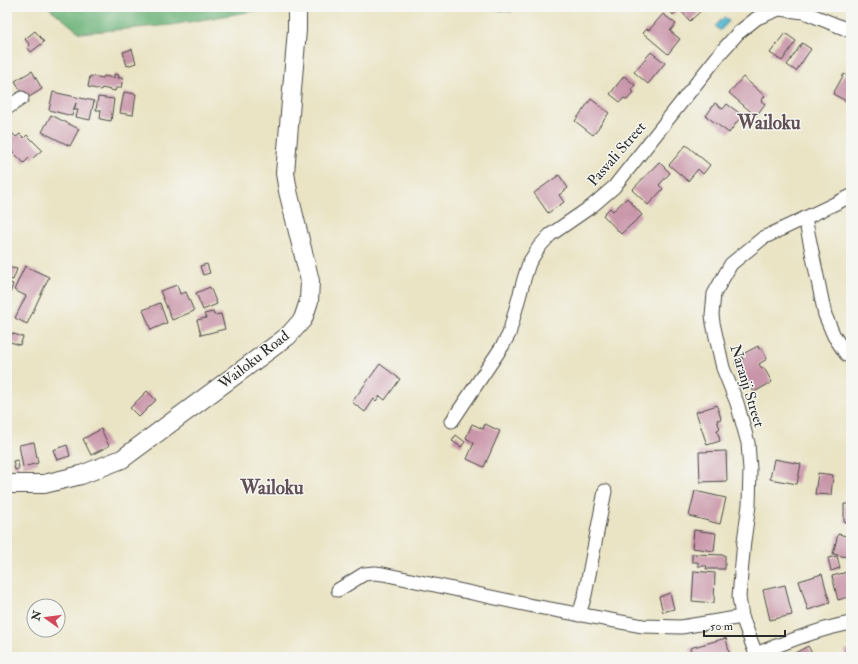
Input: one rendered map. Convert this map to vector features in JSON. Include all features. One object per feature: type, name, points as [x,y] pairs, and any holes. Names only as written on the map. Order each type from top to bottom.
[{"type":"street","name":"Wailoku Road","points":[[7,484],[44,484],[81,474],[122,459],[288,336],[303,318],[309,301],[310,282],[285,173],[297,30],[297,7]]},
{"type":"street","name":"Pasvali Street","points":[[452,421],[509,334],[529,263],[539,247],[550,235],[592,206],[614,187],[738,33],[757,18],[779,9],[804,12],[851,31]]},
{"type":"street","points":[[7,108],[22,98]]},
{"type":"street","name":"Naranji Street","points":[[756,655],[742,617],[739,596],[749,505],[750,470],[748,443],[737,403],[722,368],[712,315],[714,294],[731,264],[763,238],[851,196]]},
{"type":"street","points":[[805,218],[825,315],[834,336],[846,354],[851,358]]},
{"type":"street","points":[[580,615],[605,491]]},
{"type":"street","points":[[338,590],[364,574],[375,573],[533,606],[642,626],[681,627],[742,617]]},
{"type":"street","points":[[756,655],[817,631],[851,622]]},
{"type":"green space","points":[[48,7],[278,7],[171,25],[80,33]]},
{"type":"green space","points":[[472,7],[508,7],[512,12]]},
{"type":"water","points":[[724,17],[729,21],[720,31],[715,26]]},
{"type":"building","points":[[666,7],[705,7],[690,21],[679,9],[673,15]]},
{"type":"building","points":[[663,14],[676,24],[670,31],[680,39],[668,54],[643,33],[647,29],[649,30]]},
{"type":"building","points":[[35,31],[44,42],[31,52],[27,47],[30,45],[25,39]]},
{"type":"building","points":[[785,33],[796,41],[782,61],[770,53]]},
{"type":"building","points":[[802,43],[811,49],[796,71],[787,65]]},
{"type":"building","points":[[132,49],[136,63],[127,66],[123,52]]},
{"type":"building","points":[[651,52],[665,63],[648,84],[634,72]]},
{"type":"building","points":[[32,71],[42,89],[26,99],[15,81]]},
{"type":"building","points":[[114,74],[119,75],[118,78],[123,78],[121,88],[116,88],[115,91],[88,87],[90,76],[114,78]]},
{"type":"building","points":[[844,74],[851,78],[850,103],[833,94]]},
{"type":"building","points":[[624,76],[635,85],[631,90],[634,92],[627,100],[624,98],[620,102],[610,94]]},
{"type":"building","points":[[743,77],[765,96],[761,101],[765,104],[756,116],[729,93]]},
{"type":"building","points":[[7,89],[12,92],[7,101]]},
{"type":"building","points":[[53,92],[94,101],[90,120],[76,117],[78,110],[74,110],[76,103],[72,116],[49,110]]},
{"type":"building","points":[[124,92],[136,94],[133,115],[120,113]]},
{"type":"building","points":[[98,97],[114,99],[111,121],[100,119],[101,110],[96,110]]},
{"type":"building","points":[[591,99],[609,113],[593,135],[575,121]]},
{"type":"building","points":[[715,103],[723,109],[727,104],[742,115],[729,133],[706,116]]},
{"type":"building","points":[[51,115],[79,129],[70,146],[42,132]]},
{"type":"building","points":[[12,133],[16,137],[20,134],[24,138],[27,135],[42,150],[32,159],[30,157],[24,163],[7,146],[7,138]]},
{"type":"building","points":[[686,145],[710,165],[703,174],[698,169],[688,181],[669,165]]},
{"type":"building","points":[[659,162],[670,173],[659,185],[663,189],[648,205],[632,190]]},
{"type":"building","points":[[559,175],[568,188],[559,195],[564,202],[548,213],[534,193]]},
{"type":"building","points":[[627,198],[642,215],[621,234],[603,215],[610,208],[613,211]]},
{"type":"building","points":[[207,264],[210,273],[203,275],[200,266]]},
{"type":"building","points":[[25,266],[49,277],[27,324],[15,318],[26,296],[14,290]]},
{"type":"building","points":[[7,267],[17,269],[13,280],[7,278]]},
{"type":"building","points":[[7,282],[13,284],[7,304]]},
{"type":"building","points":[[177,285],[180,294],[186,292],[194,311],[172,320],[160,291]]},
{"type":"building","points":[[210,287],[217,304],[203,310],[196,293]]},
{"type":"building","points":[[160,303],[167,323],[151,330],[143,310]]},
{"type":"building","points":[[213,312],[214,315],[221,314],[225,329],[201,335],[197,320],[206,318],[204,314]]},
{"type":"building","points":[[8,332],[23,337],[20,345],[7,341]]},
{"type":"building","points":[[758,346],[759,349],[761,348],[767,359],[759,364],[762,369],[764,368],[772,382],[754,392],[751,387],[748,388],[735,363],[743,359],[741,355]]},
{"type":"building","points":[[380,364],[400,379],[385,400],[380,396],[376,401],[374,399],[365,412],[352,402]]},
{"type":"building","points":[[147,391],[156,400],[139,417],[130,408]]},
{"type":"building","points":[[717,405],[721,419],[717,420],[720,429],[717,430],[720,441],[707,445],[696,412]]},
{"type":"building","points":[[472,424],[483,429],[485,424],[500,431],[484,467],[467,459],[474,443],[466,438]]},
{"type":"building","points":[[101,429],[109,446],[91,455],[83,439]]},
{"type":"building","points":[[456,435],[465,442],[461,447],[452,441]]},
{"type":"building","points":[[34,442],[38,463],[23,467],[19,445]]},
{"type":"building","points":[[67,445],[70,456],[57,460],[53,450]]},
{"type":"building","points":[[726,451],[727,481],[700,482],[699,452]]},
{"type":"building","points":[[774,459],[801,464],[797,484],[770,479]]},
{"type":"building","points":[[18,460],[19,469],[15,470],[13,461]]},
{"type":"building","points":[[818,473],[833,475],[831,495],[815,494]]},
{"type":"building","points":[[695,491],[726,498],[720,524],[689,516]]},
{"type":"building","points":[[844,504],[851,504],[851,523],[844,522]]},
{"type":"building","points":[[694,530],[716,533],[714,551],[692,548]]},
{"type":"building","points":[[838,534],[851,537],[851,558],[833,554]]},
{"type":"building","points":[[692,554],[725,555],[725,569],[706,569],[707,566],[698,566],[698,562],[692,562]]},
{"type":"building","points":[[837,556],[840,568],[831,571],[828,558]]},
{"type":"building","points":[[694,571],[715,573],[714,603],[692,601]]},
{"type":"building","points":[[851,571],[851,596],[838,600],[832,576]]},
{"type":"building","points":[[822,574],[830,603],[808,610],[799,581]]},
{"type":"building","points":[[785,585],[792,615],[770,620],[763,590]]},
{"type":"building","points":[[670,593],[674,609],[663,612],[659,597]]},
{"type":"building","points":[[726,638],[730,657],[692,657],[690,648]]},
{"type":"building","points":[[808,646],[814,657],[788,657]]},
{"type":"building","points":[[851,649],[851,657],[846,657],[845,650]]},
{"type":"district","name":"Wailoku","points":[[769,123]]},
{"type":"district","name":"Wailoku","points":[[272,488]]}]
